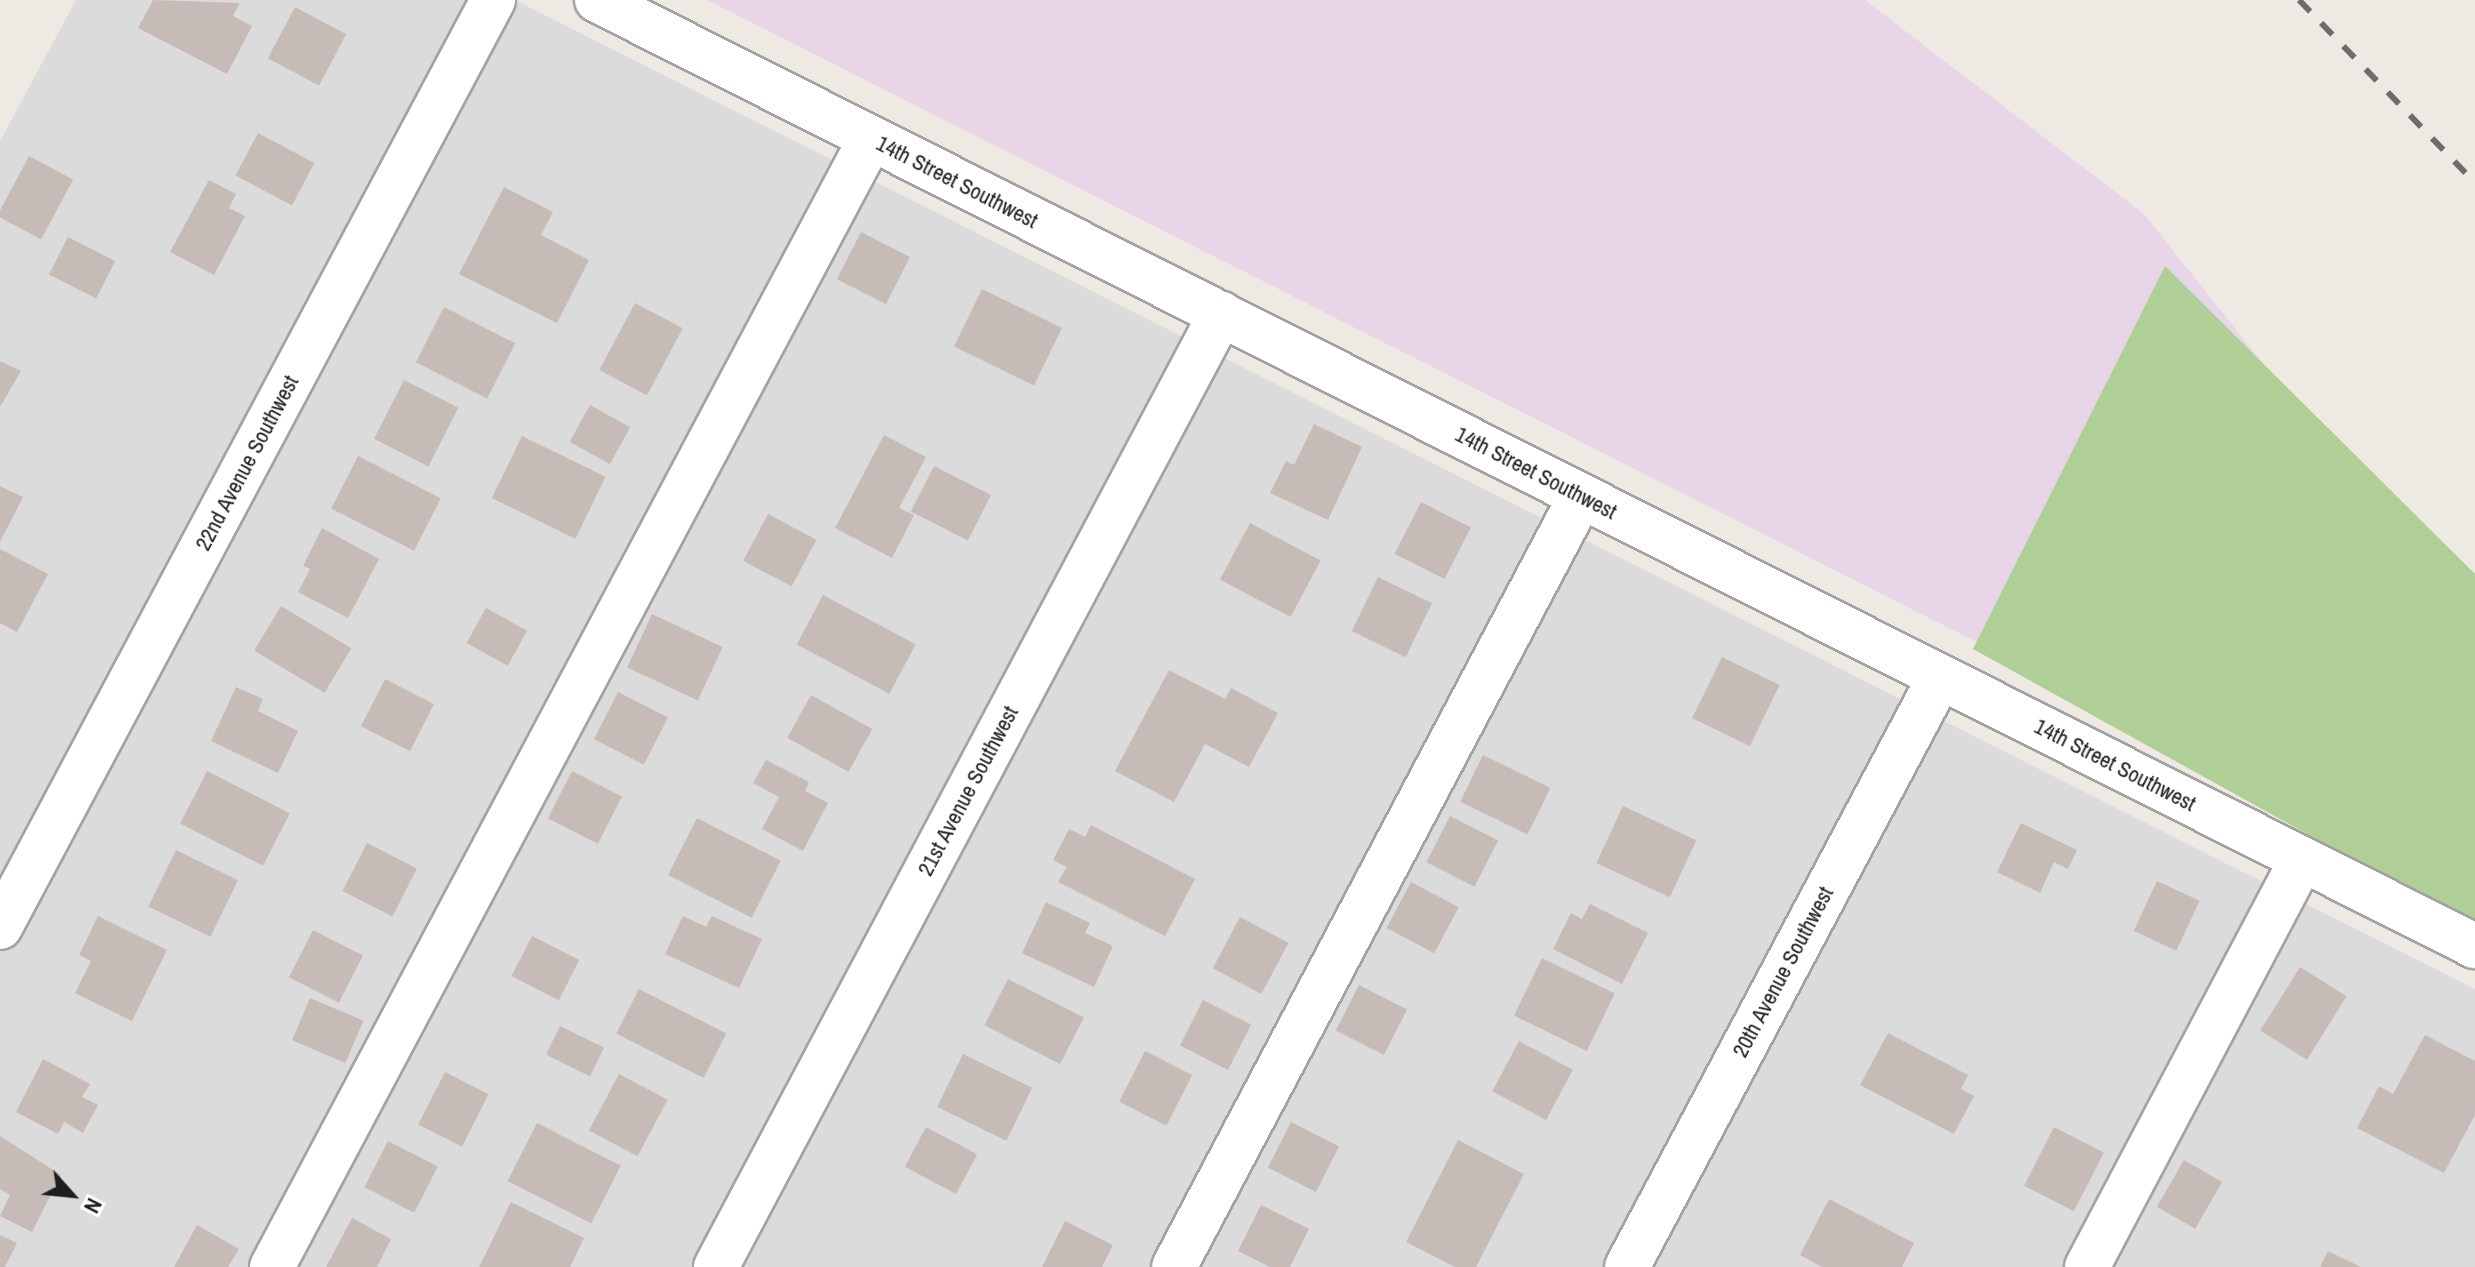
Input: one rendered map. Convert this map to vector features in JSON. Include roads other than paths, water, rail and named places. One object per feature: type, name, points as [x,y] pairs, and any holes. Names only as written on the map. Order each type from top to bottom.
[{"type":"street","name":"22nd Avenue Southwest","points":[[0,927],[493,0]]},
{"type":"street","name":"14th Street Southwest","points":[[597,0],[2475,946]]},
{"type":"street","points":[[272,1267],[871,138]]},
{"type":"street","name":"21st Avenue Southwest","points":[[716,1267],[1221,314]]},
{"type":"street","points":[[1174,1267],[1581,496]]},
{"type":"street","name":"20th Avenue Southwest","points":[[1627,1267],[1940,677]]},
{"type":"street","points":[[2087,1267],[2302,859]]},
{"type":"railway","points":[[2299,0],[2475,183]]}]
